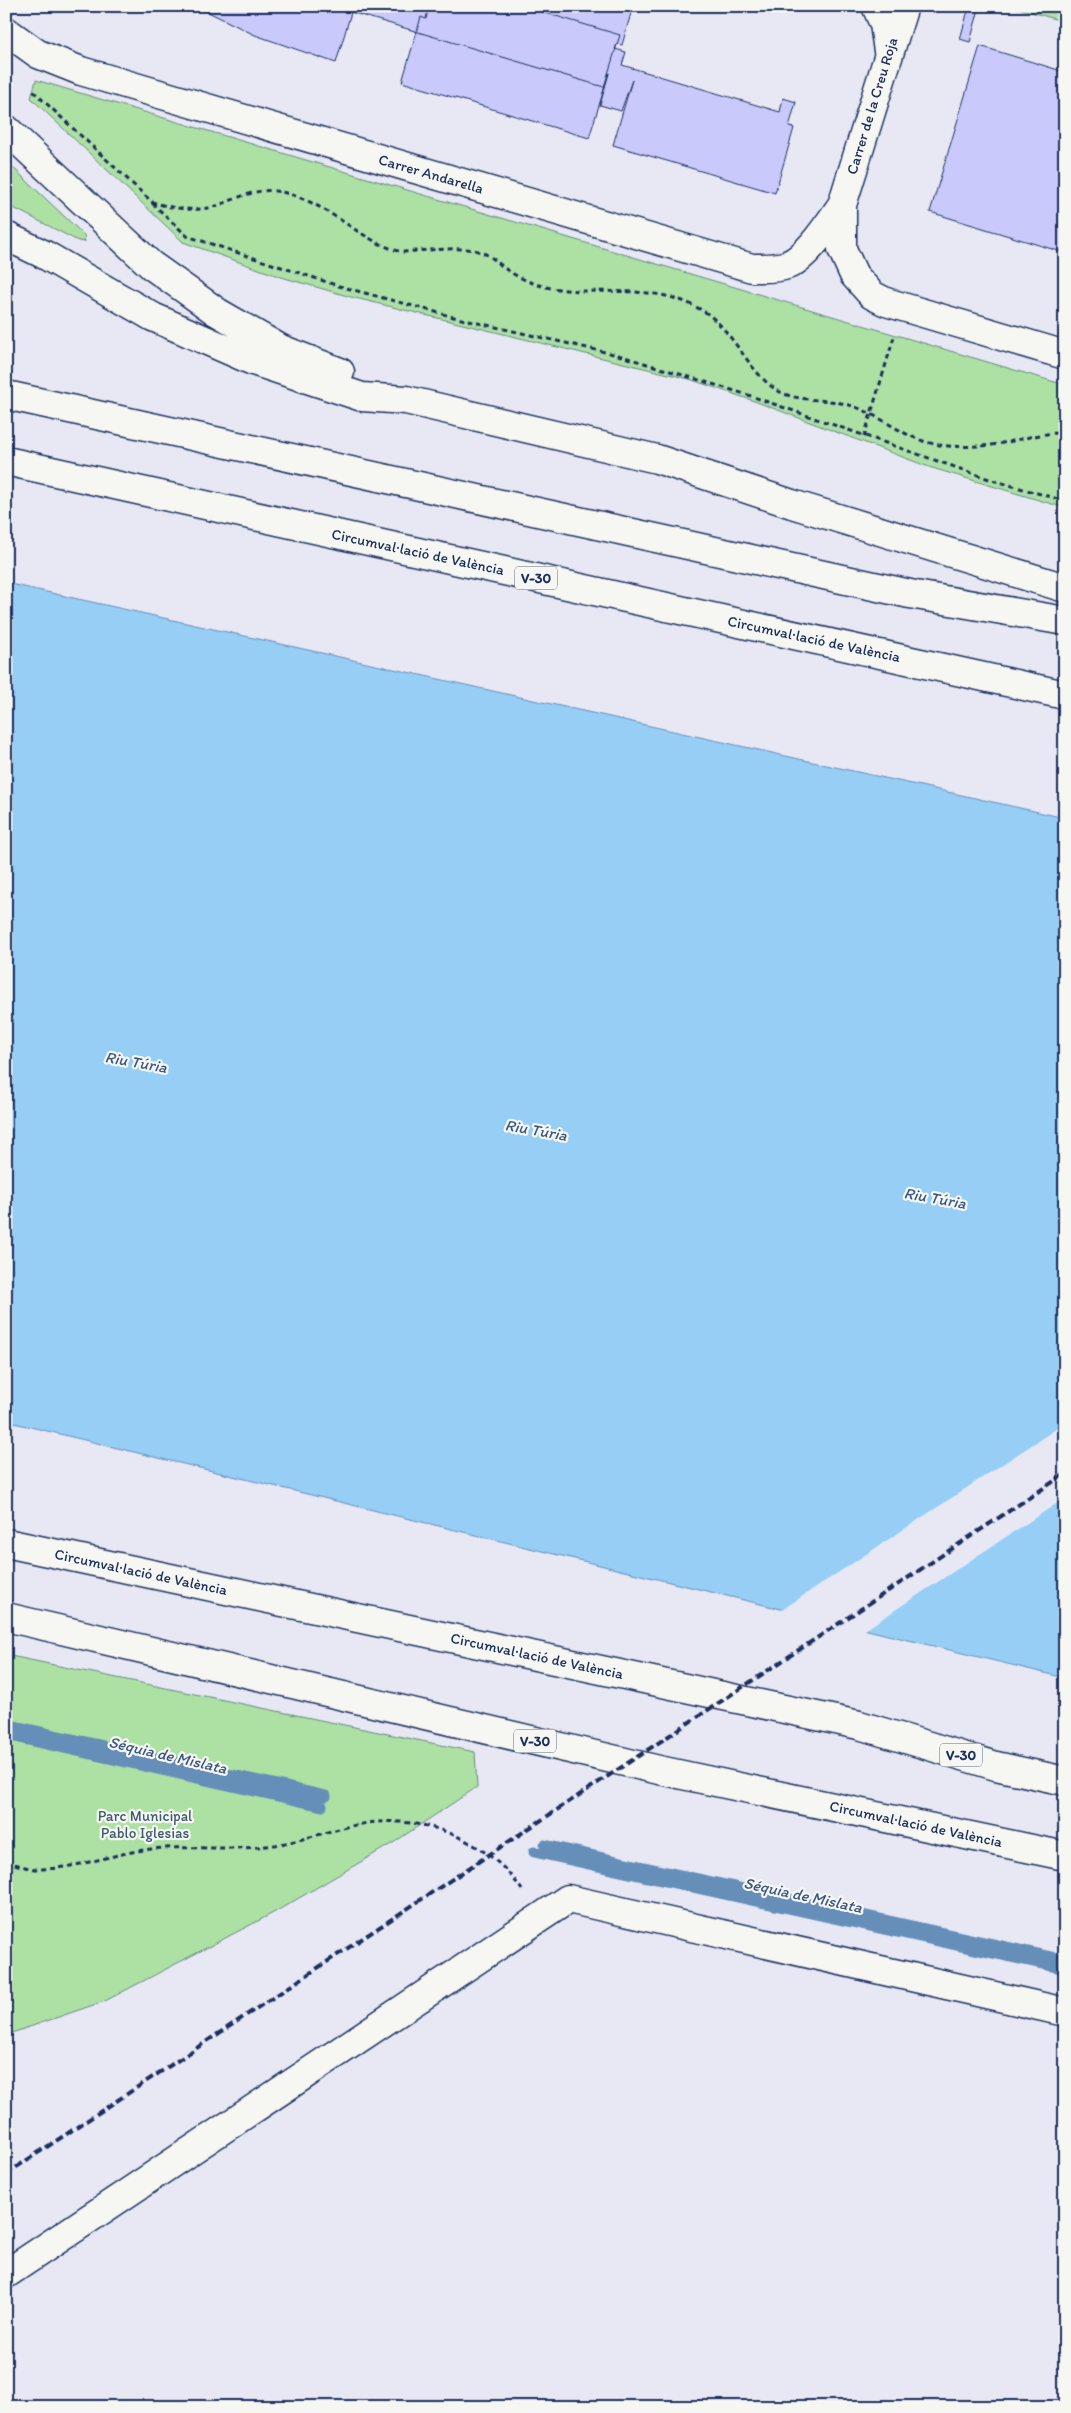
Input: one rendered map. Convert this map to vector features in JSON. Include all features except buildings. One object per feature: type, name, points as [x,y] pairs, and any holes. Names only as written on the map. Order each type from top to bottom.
[{"type":"main road","points":[[876,6],[884,24],[888,51]]},
{"type":"main road","name":"Carrer de la Creu Roja","points":[[842,205],[888,51],[904,6]]},
{"type":"main road","name":"Carrer Andarella","points":[[6,31],[38,54],[81,72],[752,268],[788,265],[808,249],[842,205]]},
{"type":"main road","points":[[6,129],[151,265],[217,312],[281,349],[367,382],[406,400]]},
{"type":"main road","points":[[842,205],[842,249],[854,276],[872,295],[886,302],[1065,355]]},
{"type":"main road","points":[[6,236],[45,255],[153,317],[253,361],[362,397],[406,400],[657,459],[1065,588]]},
{"type":"main road","points":[[6,394],[910,594],[1065,621]]},
{"type":"main road","name":"Circumval·lació de València","points":[[6,460],[1065,695]]},
{"type":"main road","name":"Circumval·lació de València","points":[[6,1543],[859,1725],[996,1766],[1065,1781]]},
{"type":"main road","name":"Circumval·lació de València","points":[[6,1617],[659,1770],[1065,1856]]},
{"type":"main road","points":[[6,2274],[568,1899],[1065,2012]]},
{"type":"path","points":[[33,92],[187,236],[321,280],[465,320],[618,355],[748,395],[864,437],[992,480],[1065,501]]},
{"type":"path","points":[[152,202],[170,207],[210,207],[262,190],[276,191],[315,203],[370,239],[397,251],[475,250],[490,256],[504,268],[525,280],[548,288],[586,292],[637,291],[661,293],[684,300],[707,314],[729,334],[762,378],[780,392],[796,398],[845,404],[872,415],[923,441],[946,446],[987,446],[1065,433]]},
{"type":"path","points":[[864,437],[895,334]]},
{"type":"path","points":[[6,1862],[35,1869],[94,1862],[151,1849],[213,1849],[278,1845],[366,1823],[400,1821],[423,1824],[477,1846],[510,1874],[540,1918]]},
{"type":"green space","points":[[1011,6],[1051,6],[1065,10],[1065,22]]},
{"type":"green space","points":[[36,80],[1065,385],[1065,508],[929,467],[754,401],[689,379],[351,297],[281,277],[183,242],[31,98]]},
{"type":"green space","points":[[6,161],[84,235],[85,242],[78,241],[6,204]]},
{"type":"green space","name":"Parc Municipal Pablo Iglesias","points":[[6,1655],[475,1752],[477,1787],[393,1843],[275,1912],[105,2001],[6,2035]]},
{"type":"water","name":"Riu Túria","points":[[6,583],[1065,818],[1065,1678],[6,1421]]},
{"type":"pier","points":[[1065,1423],[1065,1498],[862,1632],[780,1611]]},
{"type":"waterway","points":[[6,1724],[326,1796]]},
{"type":"waterway","name":"Séquia de Mislata","points":[[6,1735],[322,1806]]},
{"type":"waterway","points":[[545,1845],[1065,1960]]},
{"type":"waterway","name":"Séquia de Mislata","points":[[534,1852],[1065,1969]]},
{"type":"railway","points":[[6,2174],[1065,1474]]}]
